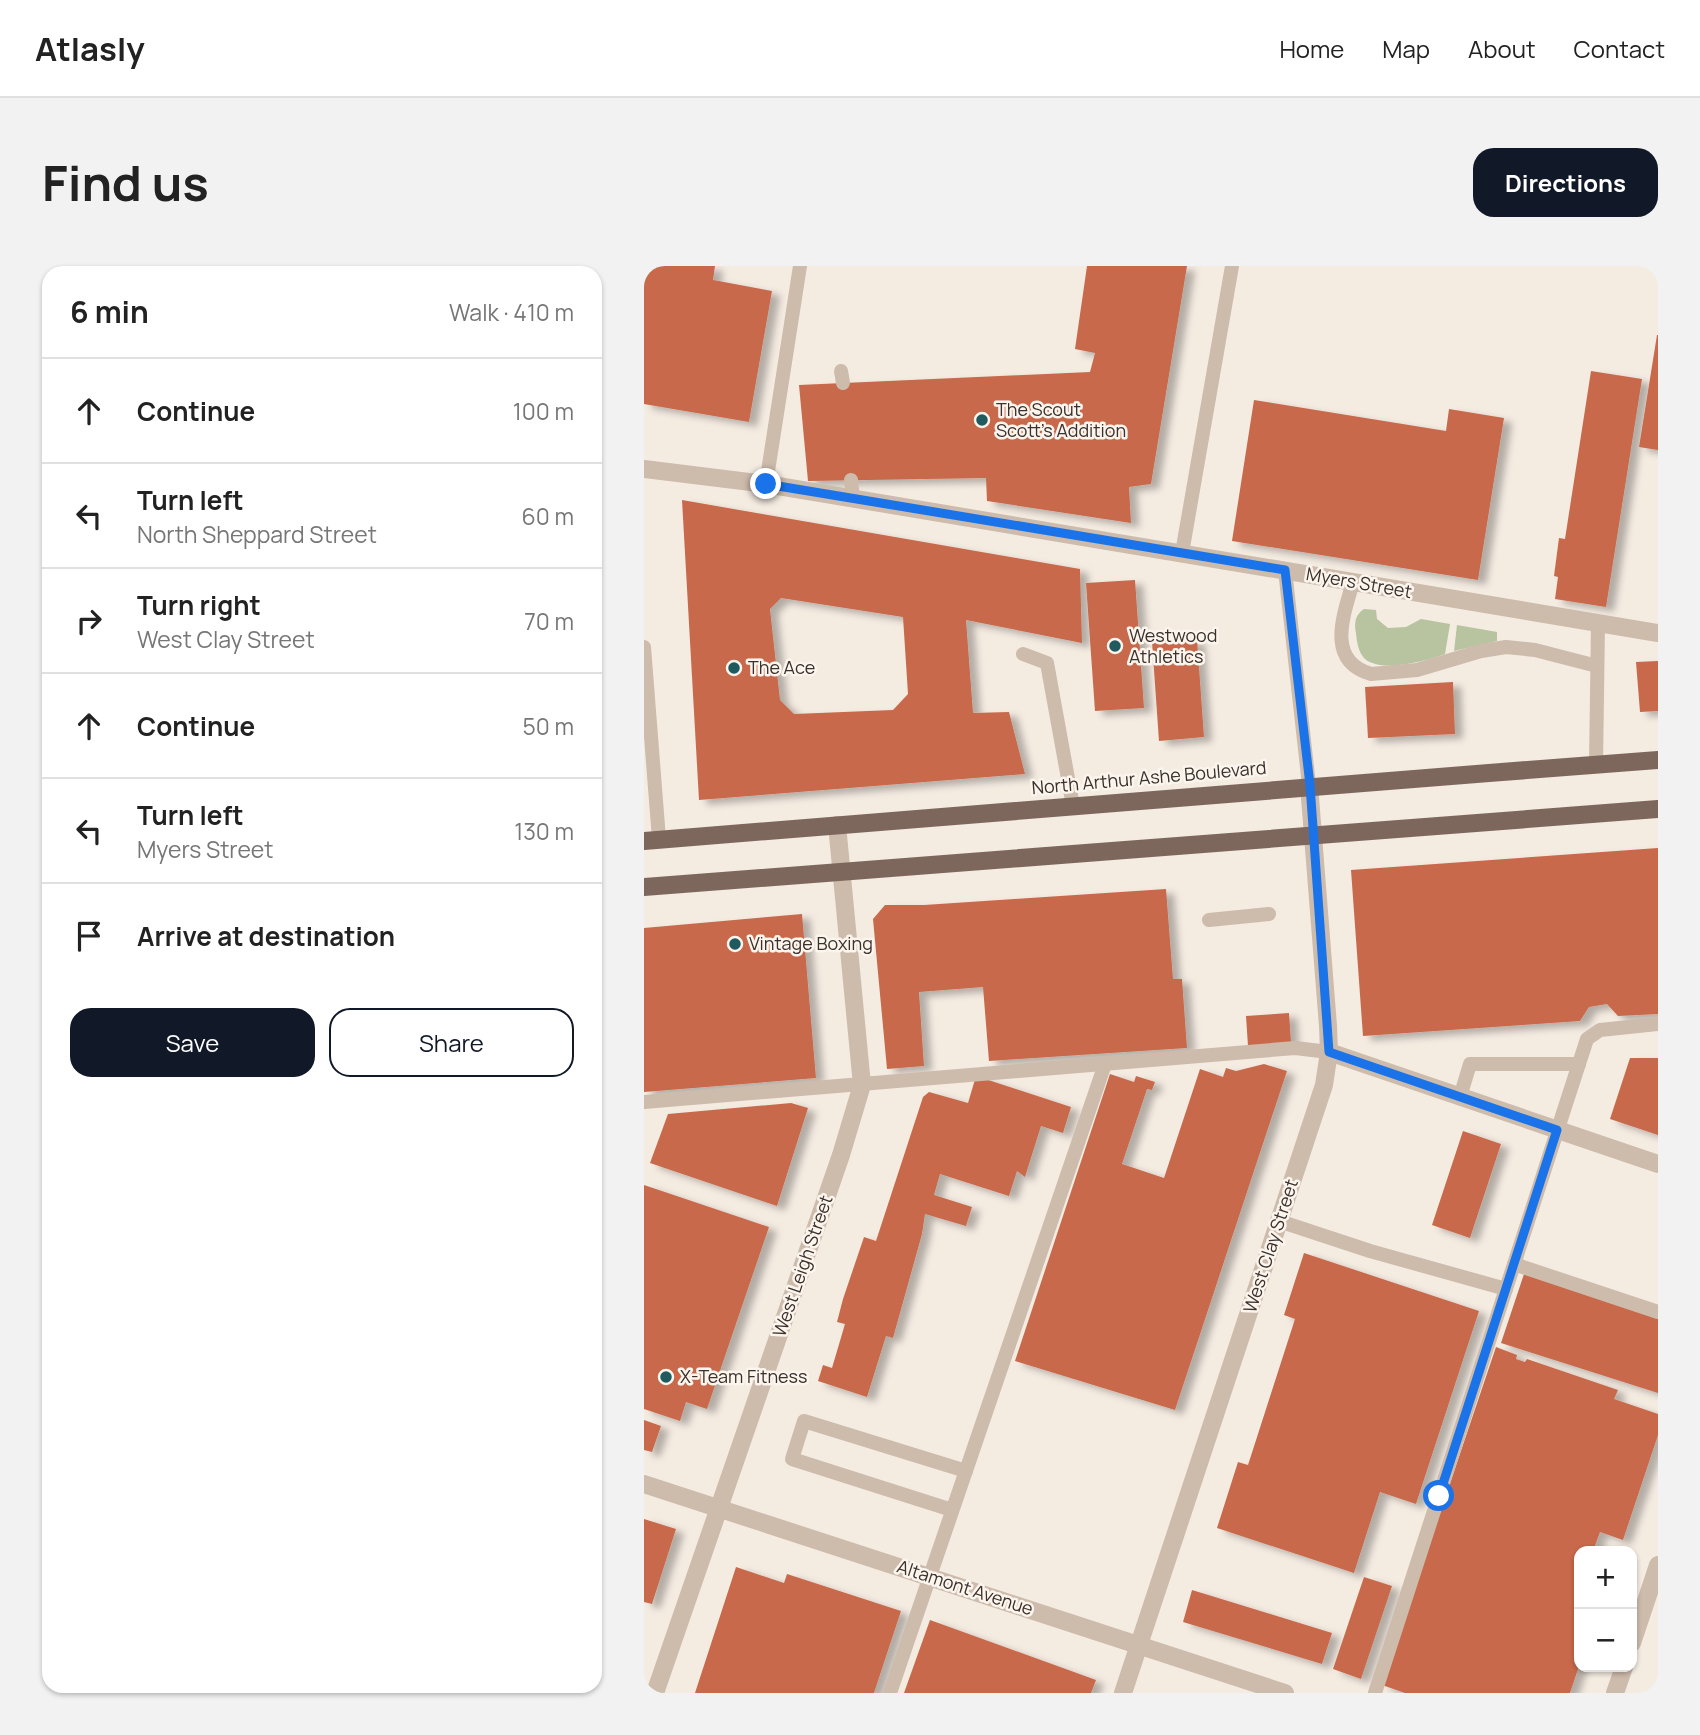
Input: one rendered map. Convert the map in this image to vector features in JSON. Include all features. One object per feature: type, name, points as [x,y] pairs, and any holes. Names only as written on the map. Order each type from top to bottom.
[{"type":"main road","name":"North Arthur Ashe Boulevard","points":[[652,840],[1310,785],[1658,760]]},
{"type":"main road","points":[[644,887],[1658,808]]},
{"type":"street","name":"Myers Street","points":[[644,469],[766,484],[1658,633]]},
{"type":"street","name":"West Clay Street","points":[[1123,1693],[1324,1086],[1329,1052],[1310,785]]},
{"type":"street","name":"West Leigh Street","points":[[655,1693],[841,1155],[862,1085],[836,825]]},
{"type":"street","points":[[1329,1052],[1658,1164]]},
{"type":"street","name":"Altamont Avenue","points":[[644,1485],[1285,1693]]},
{"type":"street","points":[[1637,1628],[1658,1565]]},
{"type":"street","points":[[1615,1693],[1622,1672]]},
{"type":"lane","points":[[766,484],[800,266]]},
{"type":"lane","points":[[1182,553],[1232,266]]},
{"type":"lane","points":[[851,480],[853,499]]},
{"type":"lane","points":[[1285,570],[1310,785]]},
{"type":"lane","points":[[1353,582],[1340,626],[1341,637],[1348,659],[1356,668],[1365,672],[1371,674],[1417,670],[1481,651],[1506,648],[1535,650],[1597,666]]},
{"type":"lane","points":[[1596,765],[1598,623]]},
{"type":"lane","points":[[644,647],[652,840]]},
{"type":"lane","points":[[1023,654],[1047,663],[1073,806]]},
{"type":"lane","points":[[1209,920],[1269,914]]},
{"type":"lane","points":[[1375,1693],[1587,1040],[1600,1030],[1658,1024]]},
{"type":"lane","points":[[644,1102],[1295,1048],[1329,1052]]},
{"type":"lane","points":[[890,1693],[1105,1064]]},
{"type":"lane","points":[[1460,1097],[1470,1064],[1579,1064]]},
{"type":"lane","points":[[1279,1221],[1370,1251],[1506,1289]]},
{"type":"lane","points":[[1514,1264],[1658,1312]]},
{"type":"lane","points":[[953,1510],[792,1459],[804,1421],[966,1471]]},
{"type":"green space","points":[[1364,609],[1376,610],[1377,619],[1388,628],[1406,627],[1421,619],[1450,624],[1445,654],[1404,664],[1372,663],[1365,659],[1359,650],[1357,640],[1356,620]]},
{"type":"green space","points":[[1457,625],[1497,632],[1497,641],[1454,651]]},
{"type":"building","points":[[644,266],[715,266],[713,280],[772,291],[749,422],[644,404]]},
{"type":"building","name":"The Scout Scott's Addition","points":[[1087,266],[1187,266],[1151,484],[1129,487],[1131,523],[987,501],[986,478],[808,481],[799,385],[1090,372],[1095,353],[1075,349]]},
{"type":"building","points":[[1658,335],[1658,450],[1639,447]]},
{"type":"building","points":[[1591,371],[1642,379],[1606,607],[1555,599],[1558,577],[1554,576],[1559,538],[1565,539]]},
{"type":"building","points":[[1254,400],[1446,431],[1449,409],[1504,418],[1478,580],[1232,541]]},
{"type":"building","name":"The Ace","points":[[682,500],[1080,569],[1082,643],[966,620],[973,713],[1009,712],[1025,774],[699,800]],"holes":[[[781,598],[903,617],[908,694],[893,710],[794,714],[780,700],[770,609]]]},
{"type":"building","name":"Westwood Athletics","points":[[1135,580],[1144,708],[1095,711],[1086,583]]},
{"type":"building","points":[[1197,639],[1204,737],[1159,741],[1152,642]]},
{"type":"building","points":[[1658,661],[1658,711],[1640,712],[1636,662]]},
{"type":"building","points":[[1453,682],[1455,734],[1368,738],[1365,687]]},
{"type":"building","points":[[1658,848],[1658,1014],[1618,1016],[1607,1004],[1589,1007],[1580,1021],[1363,1036],[1351,870]]},
{"type":"building","points":[[1166,889],[1173,979],[1182,979],[1187,1048],[989,1061],[983,987],[919,992],[924,1066],[887,1069],[873,919],[885,905],[924,905]]},
{"type":"building","points":[[802,914],[816,1078],[644,1092],[644,928]]},
{"type":"building","points":[[1289,1013],[1291,1042],[1248,1046],[1246,1016]]},
{"type":"building","points":[[1630,1058],[1658,1058],[1658,1135],[1610,1119]]},
{"type":"building","points":[[1264,1064],[1287,1071],[1175,1410],[1015,1361],[1110,1074],[1134,1082],[1136,1076],[1155,1082],[1152,1090],[1147,1089],[1122,1164],[1164,1178],[1200,1069],[1223,1077],[1226,1068],[1236,1071]]},
{"type":"building","points":[[976,1076],[1071,1107],[1063,1133],[1041,1126],[1025,1177],[1017,1171],[1009,1196],[940,1174],[934,1195],[972,1207],[966,1226],[925,1214],[893,1338],[886,1336],[867,1397],[818,1381],[823,1365],[832,1368],[845,1324],[837,1322],[843,1299],[864,1237],[876,1241],[923,1097],[929,1092],[968,1103]]},
{"type":"building","points":[[791,1103],[808,1108],[777,1206],[650,1163],[668,1114]]},
{"type":"building","points":[[1463,1131],[1501,1144],[1470,1238],[1432,1225]]},
{"type":"building","points":[[644,1185],[769,1227],[707,1409],[686,1402],[680,1421],[644,1409]]},
{"type":"building","points":[[1304,1253],[1479,1311],[1416,1504],[1380,1492],[1354,1573],[1217,1528],[1238,1462],[1248,1465],[1295,1319],[1284,1315]]},
{"type":"building","points":[[1525,1271],[1658,1315],[1658,1393],[1501,1343]]},
{"type":"building","points":[[1496,1347],[1517,1355],[1516,1359],[1525,1362],[1527,1359],[1618,1390],[1614,1399],[1658,1414],[1658,1435],[1623,1540],[1600,1532],[1595,1546],[1574,1546],[1574,1672],[1577,1672],[1570,1693],[1405,1693],[1382,1685]]},
{"type":"building","points":[[644,1420],[661,1426],[652,1452],[644,1450]]},
{"type":"building","points":[[644,1519],[676,1529],[652,1604],[644,1602]]},
{"type":"building","points":[[736,1567],[784,1583],[787,1574],[901,1611],[874,1693],[695,1693]]},
{"type":"building","points":[[1364,1577],[1392,1586],[1361,1679],[1333,1669]]},
{"type":"building","points":[[1192,1590],[1332,1633],[1322,1664],[1183,1622]]},
{"type":"building","points":[[930,1620],[1096,1680],[1091,1693],[904,1693]]},
{"type":"place","name":"The Scout Scott's Addition","points":[[982,420]]},
{"type":"place","name":"Westwood Athletics","points":[[1115,646]]},
{"type":"place","name":"The Ace","points":[[734,668]]},
{"type":"place","name":"Vintage Boxing","points":[[735,944]]},
{"type":"place","name":"X-Team Fitness","points":[[666,1377]]},
{"type":"route","points":[[766,484],[1285,570],[1310,785],[1329,1052],[1557,1130],[1439,1496]]}]
